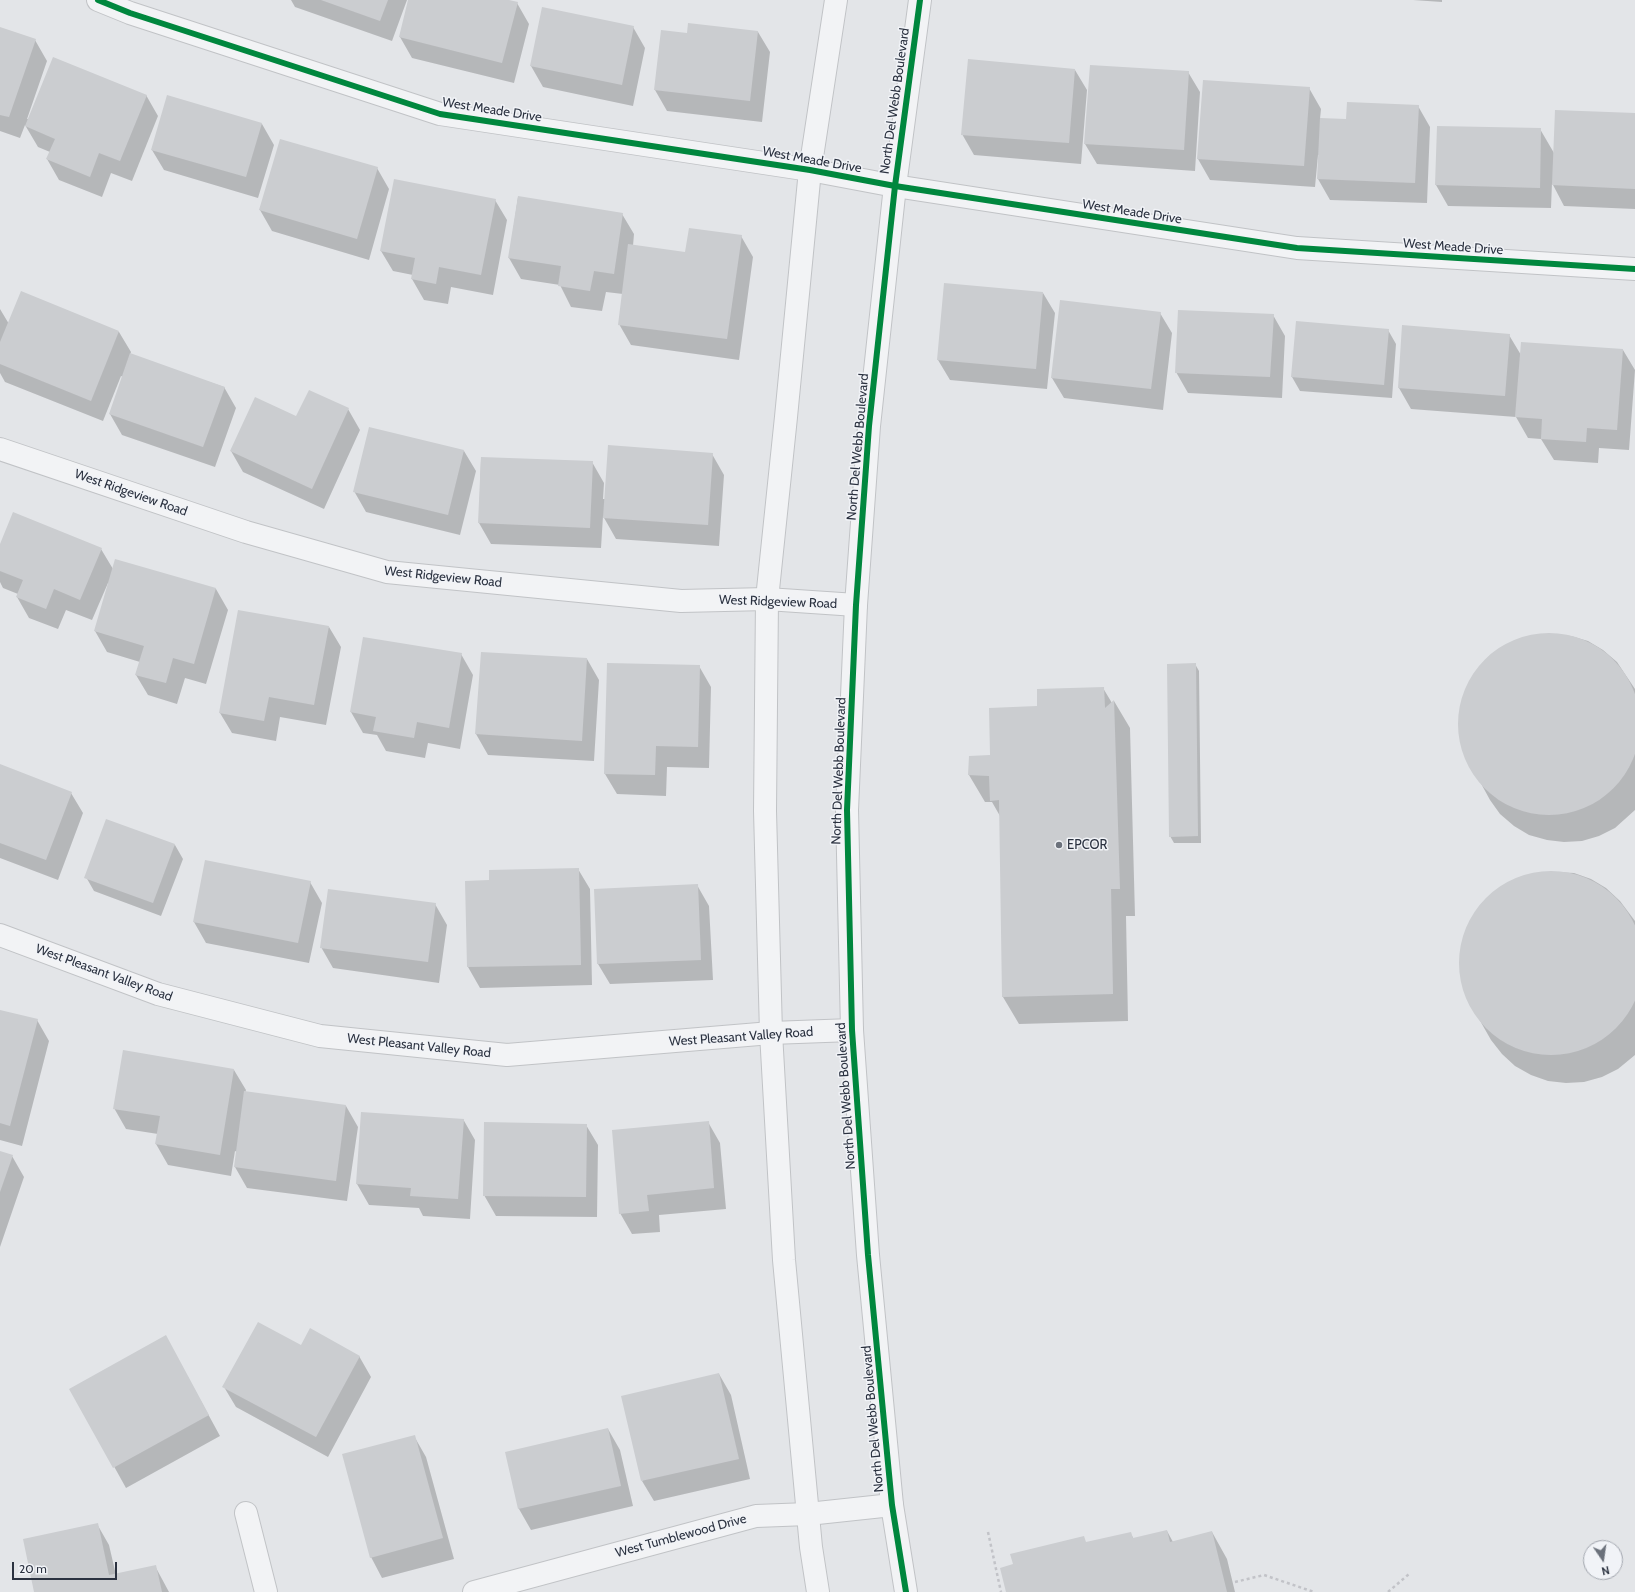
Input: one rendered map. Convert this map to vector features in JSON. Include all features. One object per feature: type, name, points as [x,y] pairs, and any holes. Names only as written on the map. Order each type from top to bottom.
[{"type":"street","name":"West Meade Drive","points":[[98,0],[130,13],[440,114],[810,170],[895,186],[1297,248],[1635,269]]},
{"type":"street","points":[[818,1592],[811,1547],[784,1260],[771,1033],[765,811],[767,599],[810,170],[836,0]]},
{"type":"street","name":"North Del Webb Boulevard","points":[[906,1592],[892,1505],[868,1255],[852,1030],[847,810],[856,605],[869,426],[895,186],[920,0]]},
{"type":"street","name":"West Ridgeview Road","points":[[0,449],[246,532],[388,572],[681,601],[767,599],[856,605]]},
{"type":"street","name":"West Pleasant Valley Road","points":[[0,935],[158,994],[320,1036],[506,1055],[771,1033],[852,1030]]},
{"type":"street","name":"West Tumblewood Drive","points":[[474,1592],[756,1516],[808,1514],[892,1505]]},
{"type":"street","points":[[246,1513],[266,1592]]},
{"type":"path","points":[[988,1532],[1000,1592]]},
{"type":"path","points":[[1388,1592],[1409,1574]]},
{"type":"path","points":[[1235,1582],[1264,1575],[1314,1592]]},
{"type":"building","points":[[321,0],[388,0],[380,21]]},
{"type":"building","points":[[408,0],[509,0],[518,2],[502,63],[399,37]]},
{"type":"building","points":[[542,7],[634,26],[622,85],[530,66]]},
{"type":"building","points":[[688,23],[758,31],[750,101],[654,90],[661,30],[687,33]]},
{"type":"building","points":[[0,27],[36,39],[9,117],[0,115]]},
{"type":"building","points":[[53,57],[147,95],[120,161],[99,153],[90,177],[46,159],[55,139],[25,126]]},
{"type":"building","points":[[968,59],[1075,69],[1069,143],[961,135]]},
{"type":"building","points":[[1090,65],[1189,71],[1184,150],[1084,144]]},
{"type":"building","points":[[1203,80],[1310,87],[1304,166],[1197,159]]},
{"type":"building","points":[[167,95],[262,123],[246,177],[151,150]]},
{"type":"building","points":[[1347,102],[1419,105],[1415,183],[1317,179],[1320,118],[1346,119]]},
{"type":"building","points":[[1555,110],[1635,113],[1635,189],[1552,185]]},
{"type":"building","points":[[1437,126],[1541,128],[1540,188],[1435,185]]},
{"type":"building","points":[[280,139],[378,167],[357,239],[259,210]]},
{"type":"building","points":[[394,179],[496,199],[481,275],[439,267],[436,284],[411,279],[415,258],[380,251]]},
{"type":"building","points":[[518,196],[623,213],[614,274],[594,271],[590,291],[558,286],[561,266],[508,258]]},
{"type":"building","points":[[689,228],[742,235],[727,339],[618,325],[628,244],[685,252]]},
{"type":"building","points":[[944,283],[1043,292],[1036,369],[937,360]]},
{"type":"building","points":[[21,291],[119,331],[91,401],[0,364],[0,342]]},
{"type":"building","points":[[1060,300],[1161,312],[1151,389],[1051,378]]},
{"type":"building","points":[[1178,310],[1274,314],[1270,377],[1175,373]]},
{"type":"building","points":[[1296,321],[1389,329],[1384,385],[1291,377]]},
{"type":"building","points":[[1402,325],[1510,334],[1505,396],[1398,388]]},
{"type":"building","points":[[1521,342],[1623,349],[1617,430],[1587,428],[1586,442],[1541,439],[1542,419],[1515,417]]},
{"type":"building","points":[[130,353],[225,387],[203,447],[109,414]]},
{"type":"building","points":[[309,390],[349,408],[312,489],[230,451],[255,397],[296,416]]},
{"type":"building","points":[[369,427],[464,450],[448,515],[353,492]]},
{"type":"building","points":[[608,445],[713,453],[708,525],[603,518]]},
{"type":"building","points":[[481,457],[593,461],[590,528],[478,523]]},
{"type":"building","points":[[13,512],[102,548],[80,600],[54,589],[46,609],[16,597],[23,580],[0,571],[0,544]]},
{"type":"building","points":[[115,559],[216,588],[194,664],[173,658],[166,683],[135,675],[144,646],[94,631]]},
{"type":"building","points":[[238,610],[329,626],[314,705],[269,697],[264,721],[219,713]]},
{"type":"building","points":[[1549,633],[1567,635],[1584,640],[1592,644],[1613,660],[1629,681],[1633,689],[1638,706],[1640,724],[1638,742],[1633,759],[1629,767],[1613,788],[1592,804],[1584,808],[1567,813],[1549,815],[1531,813],[1514,808],[1506,804],[1485,788],[1469,767],[1465,759],[1460,742],[1458,724],[1460,706],[1465,689],[1469,681],[1485,660],[1506,644],[1514,640],[1531,635]]},
{"type":"building","points":[[363,637],[462,653],[449,728],[417,722],[414,738],[373,731],[376,717],[350,712]]},
{"type":"building","points":[[481,652],[587,658],[582,741],[475,734]]},
{"type":"building","points":[[607,663],[700,665],[698,747],[656,746],[655,775],[604,774]]},
{"type":"building","points":[[1196,663],[1198,836],[1169,837],[1167,664]]},
{"type":"building","name":"EPCOR","points":[[1104,687],[1105,708],[1114,700],[1120,889],[1111,889],[1113,994],[1002,997],[999,800],[990,801],[989,776],[968,775],[969,756],[990,755],[989,708],[1037,706],[1037,689]]},
{"type":"building","points":[[0,764],[72,792],[46,860],[0,843]]},
{"type":"building","points":[[106,819],[175,844],[153,903],[84,878]]},
{"type":"building","points":[[205,860],[311,881],[298,943],[193,922]]},
{"type":"building","points":[[579,868],[581,965],[467,967],[465,881],[489,880],[489,870]]},
{"type":"building","points":[[1551,871],[1569,873],[1586,878],[1602,887],[1616,898],[1627,912],[1636,928],[1641,945],[1643,963],[1641,981],[1636,998],[1627,1014],[1616,1028],[1602,1039],[1586,1048],[1569,1053],[1551,1055],[1533,1053],[1516,1048],[1500,1039],[1486,1028],[1475,1014],[1466,998],[1461,981],[1459,963],[1461,945],[1466,928],[1475,912],[1486,898],[1500,887],[1516,878],[1533,873]]},
{"type":"building","points":[[698,884],[701,960],[597,964],[594,889]]},
{"type":"building","points":[[328,889],[436,903],[428,962],[320,948]]},
{"type":"building","points":[[0,1010],[38,1019],[10,1126],[0,1123]]},
{"type":"building","points":[[123,1050],[234,1069],[220,1155],[155,1144],[160,1116],[113,1109]]},
{"type":"building","points":[[244,1091],[346,1105],[336,1181],[234,1167]]},
{"type":"building","points":[[361,1112],[464,1119],[458,1199],[410,1196],[411,1188],[356,1184]]},
{"type":"building","points":[[709,1121],[714,1188],[647,1195],[649,1211],[619,1214],[612,1130]]},
{"type":"building","points":[[484,1122],[587,1124],[586,1197],[483,1196]]},
{"type":"building","points":[[0,1151],[13,1155],[0,1192]]},
{"type":"building","points":[[258,1322],[301,1345],[310,1328],[360,1356],[316,1437],[222,1387]]},
{"type":"building","points":[[166,1335],[209,1415],[113,1468],[69,1389]]},
{"type":"building","points":[[719,1373],[739,1459],[641,1481],[621,1396]]},
{"type":"building","points":[[608,1428],[621,1486],[518,1509],[505,1452]]},
{"type":"building","points":[[415,1435],[443,1538],[370,1558],[342,1454]]},
{"type":"building","points":[[98,1523],[109,1575],[156,1565],[162,1592],[34,1592],[23,1539]]},
{"type":"building","points":[[1167,1530],[1170,1542],[1212,1531],[1227,1592],[1006,1592],[1000,1568],[1013,1564],[1010,1554],[1084,1536],[1086,1542],[1131,1532],[1133,1538]]},
{"type":"cycle path","points":[[98,0],[130,13],[440,114],[810,170],[895,186],[1297,248],[1635,269]]},
{"type":"cycle path","points":[[906,1592],[892,1505],[868,1255],[852,1030],[847,810],[856,605],[869,426],[895,186],[920,0]]},
{"type":"place","name":"EPCOR","points":[[1059,845]]}]
